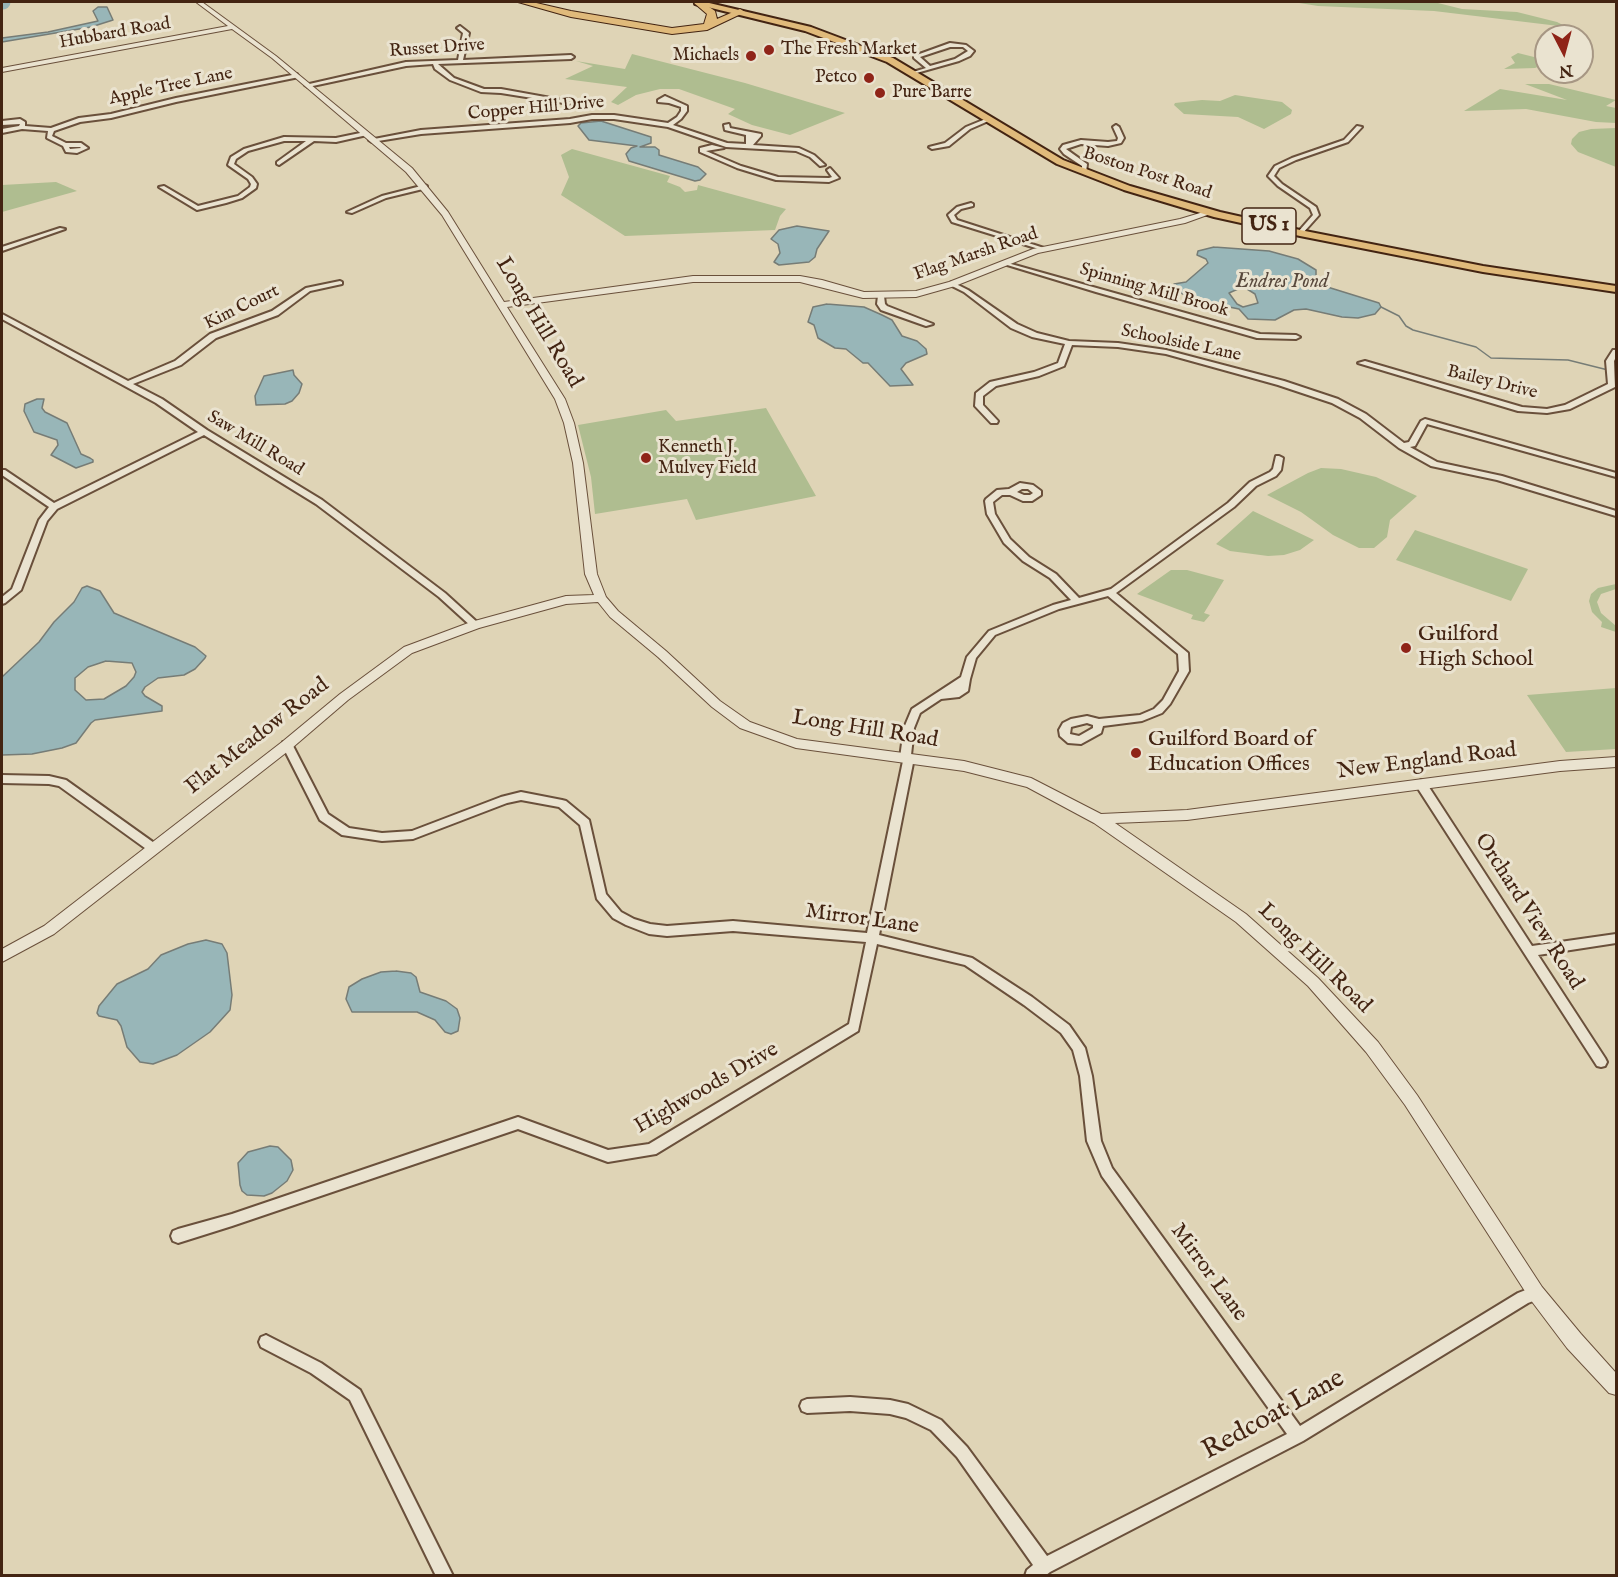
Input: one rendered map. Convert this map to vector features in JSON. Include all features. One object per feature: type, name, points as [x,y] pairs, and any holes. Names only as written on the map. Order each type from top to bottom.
[{"type":"highway","points":[[523,2],[571,14],[672,31],[704,28],[735,11]]},
{"type":"highway","points":[[564,2],[563,7],[576,13],[664,28],[688,29],[735,11]]},
{"type":"highway","points":[[698,2],[712,13],[713,16],[708,23]]},
{"type":"main road","name":"Boston Post Road","points":[[698,2],[808,29],[890,60],[1060,162],[1127,188],[1207,212],[1300,233],[1483,269],[1617,290]]},
{"type":"street","name":"Long Hill Road","points":[[199,2],[297,76],[409,170],[445,214],[553,384],[569,423],[578,463],[588,562],[601,598],[614,614],[716,704],[745,725],[796,743],[964,766],[1014,777],[1056,794],[1099,819],[1241,918],[1291,960],[1339,1009],[1398,1081],[1536,1293],[1574,1341],[1617,1386]]},
{"type":"street","name":"Hubbard Road","points":[[2,70],[235,27]]},
{"type":"street","points":[[460,28],[466,33],[460,61]]},
{"type":"street","points":[[915,73],[968,55],[971,51],[964,46],[950,45],[916,57],[929,68]]},
{"type":"street","name":"Russet Drive","points":[[308,85],[396,65],[571,57]]},
{"type":"street","points":[[434,62],[437,68],[452,79],[490,92],[501,91],[570,102]]},
{"type":"street","name":"Apple Tree Lane","points":[[2,132],[22,127],[51,129],[80,120],[111,116],[297,76]]},
{"type":"street","points":[[669,125],[679,118],[684,106],[670,101]]},
{"type":"street","name":"Copper Hill Drive","points":[[162,187],[197,208],[240,197],[250,192],[254,184],[231,165],[233,158],[246,150],[276,140],[293,138],[336,140],[458,131],[601,116],[669,125],[715,142],[785,148],[807,153],[822,165],[818,169],[830,170],[836,178],[829,180],[778,179],[732,164],[702,149],[712,147],[752,152],[758,147]]},
{"type":"street","points":[[932,147],[947,145],[968,128],[990,119]]},
{"type":"street","name":"Apple Tree Lane","points":[[2,123],[20,122],[23,123],[22,127]]},
{"type":"street","points":[[727,125],[727,129],[759,135],[748,145]]},
{"type":"street","points":[[1084,172],[1085,165],[1066,153],[1063,149],[1065,146],[1081,142],[1108,144],[1119,142],[1121,138],[1116,127]]},
{"type":"street","points":[[1300,233],[1316,215],[1313,207],[1280,185],[1271,176],[1277,167],[1294,159],[1346,141],[1359,127]]},
{"type":"street","points":[[51,129],[49,137],[51,140],[65,145]]},
{"type":"street","points":[[279,163],[313,139]]},
{"type":"street","points":[[350,212],[384,197],[425,187]]},
{"type":"street","points":[[971,205],[954,212],[951,215],[954,221],[1044,249]]},
{"type":"street","name":"Flag Marsh Road","points":[[503,305],[693,279],[800,279],[863,295],[916,294],[951,284],[1044,249],[1182,221],[1207,212]]},
{"type":"street","points":[[2,249],[62,229]]},
{"type":"street","name":"Spinning Mill Brook","points":[[1005,263],[1260,336],[1296,337]]},
{"type":"street","name":"Kim Court","points":[[127,384],[178,363],[213,336],[275,313],[308,289],[340,283]]},
{"type":"street","name":"Schoolside Lane","points":[[951,284],[966,291],[1014,326],[1035,335],[1069,343],[1118,345],[1166,352],[1281,383],[1335,400],[1362,416],[1402,446],[1434,464],[1499,478],[1617,514]]},
{"type":"street","points":[[881,296],[884,309],[929,324]]},
{"type":"street","name":"Saw Mill Road","points":[[2,316],[159,401],[204,432],[319,502],[442,595],[475,625]]},
{"type":"street","points":[[994,421],[979,406],[979,395],[993,384],[1036,374],[1061,364],[1069,343]]},
{"type":"street","name":"Bailey Drive","points":[[1362,363],[1521,409],[1547,411],[1567,407],[1612,381],[1610,361],[1617,352]]},
{"type":"street","points":[[1402,446],[1412,444],[1425,421],[1617,475]]},
{"type":"street","points":[[2,601],[16,590],[43,520],[54,507],[204,432]]},
{"type":"street","points":[[1011,492],[1000,492],[989,501],[991,514],[1007,541],[1026,559],[1053,576],[1076,600],[1110,593],[1123,586],[1218,515],[1253,484],[1273,474],[1277,470],[1279,458]]},
{"type":"street","points":[[2,472],[54,507]]},
{"type":"street","name":"Flat Meadow Road","points":[[566,600],[594,583]]},
{"type":"street","points":[[1099,723],[1142,718],[1158,711],[1167,702],[1184,671],[1183,652],[1110,593]]},
{"type":"street","name":"Flat Meadow Road","points":[[2,956],[49,930],[202,808],[288,746],[344,697],[408,650],[475,625],[566,600],[601,598]]},
{"type":"street","name":"Highwoods Drive","points":[[178,1236],[232,1220],[518,1123],[608,1156],[651,1150],[854,1027],[907,758],[912,719],[923,705],[942,696],[961,693],[967,684],[965,679],[972,657],[992,633],[1076,600]]},
{"type":"street","name":"Mirror Lane","points":[[288,746],[324,817],[346,832],[382,837],[413,835],[521,796],[562,804],[585,823],[602,896],[617,915],[649,929],[667,931],[733,926],[873,938],[968,961],[1065,1029],[1079,1048],[1086,1076],[1094,1141],[1107,1172],[1298,1436]]},
{"type":"street","name":"New England Road","points":[[1099,819],[1187,815],[1560,766],[1617,762]]},
{"type":"street","points":[[2,780],[49,780],[62,783],[153,848]]},
{"type":"street","name":"Orchard View Road","points":[[1421,784],[1601,1062]]},
{"type":"street","points":[[1531,951],[1617,938]]},
{"type":"street","name":"Redcoat Lane","points":[[1038,1571],[1298,1436],[1523,1298],[1536,1293]]},
{"type":"street","points":[[266,1342],[316,1368],[356,1395],[445,1575]]},
{"type":"street","points":[[807,1406],[850,1404],[890,1407],[915,1414],[936,1425],[962,1452],[1038,1571]]},
{"type":"green space","points":[[1293,2],[1434,2],[1462,9],[1517,12],[1561,24],[1542,24],[1434,11],[1318,6]]},
{"type":"green space","points":[[1518,53],[1534,57],[1534,68],[1504,69],[1515,63],[1511,57]]},
{"type":"green space","points":[[632,54],[745,83],[845,113],[790,135],[752,125],[728,114],[735,109],[679,89],[660,89],[636,95],[618,105],[611,102],[627,87],[565,79],[593,66],[576,61],[625,69]]},
{"type":"green space","points":[[1525,84],[1549,84],[1616,100],[1606,106],[1616,108],[1616,123],[1596,122],[1526,109],[1464,111],[1500,89],[1567,100]]},
{"type":"green space","points":[[1235,95],[1282,102],[1292,110],[1291,114],[1264,129],[1238,117],[1184,114],[1174,105],[1202,100],[1220,101]]},
{"type":"green space","points":[[1616,128],[1616,167],[1578,152],[1571,144],[1572,139],[1579,132]]},
{"type":"green space","points":[[572,149],[670,176],[667,182],[680,187],[685,192],[697,190],[698,185],[786,209],[780,216],[775,230],[625,236],[561,195],[569,177],[561,155]]},
{"type":"green space","points":[[56,182],[77,191],[2,212],[2,185]]},
{"type":"green space","points":[[766,408],[816,496],[696,520],[687,499],[595,514],[591,477],[578,425],[666,410],[676,421]]},
{"type":"green space","points":[[1321,468],[1341,469],[1376,477],[1417,496],[1390,520],[1387,537],[1374,548],[1359,548],[1333,535],[1301,512],[1267,495]]},
{"type":"green space","points":[[1253,511],[1314,540],[1300,550],[1284,555],[1268,556],[1230,551],[1216,544]]},
{"type":"green space","points":[[1415,530],[1528,569],[1511,601],[1396,560]]},
{"type":"green space","points":[[1171,570],[1187,570],[1224,580],[1204,613],[1210,615],[1204,622],[1191,619],[1193,615],[1137,594]]},
{"type":"green space","points":[[1616,584],[1616,589],[1601,594],[1597,602],[1601,613],[1616,626],[1616,632],[1601,627],[1602,622],[1592,612],[1589,601],[1591,594],[1598,588]]},
{"type":"green space","points":[[1616,688],[1616,749],[1566,752],[1527,695]]},
{"type":"water","points":[[98,7],[107,7],[113,20],[91,27],[2,42],[2,38],[48,32],[98,21],[93,11]]},
{"type":"water","points":[[601,121],[651,137],[651,143],[640,147],[655,147],[659,150],[659,155],[698,167],[706,174],[700,180],[695,181],[629,161],[626,154],[631,148],[637,146],[589,140],[578,126],[581,123]]},
{"type":"water","points":[[797,226],[829,231],[817,249],[815,257],[809,262],[779,265],[774,262],[780,253],[778,244],[771,239],[779,230]]},
{"type":"water","name":"Endres Pond","points":[[1214,247],[1269,251],[1298,259],[1316,270],[1316,279],[1321,285],[1379,303],[1381,307],[1375,314],[1358,318],[1306,309],[1294,310],[1275,320],[1248,319],[1239,309],[1195,300],[1181,293],[1174,284],[1186,282],[1208,263],[1206,259],[1197,255],[1198,251]],"holes":[[[1238,289],[1247,289],[1255,294],[1258,303],[1243,307],[1237,304],[1229,293]]]},
{"type":"water","points":[[827,304],[864,307],[882,315],[892,320],[902,336],[917,341],[926,349],[927,354],[906,363],[901,369],[913,385],[890,386],[868,363],[863,363],[846,349],[835,348],[818,338],[814,325],[808,322],[813,307]]},
{"type":"water","points":[[293,370],[294,375],[302,384],[299,393],[292,401],[285,404],[256,405],[255,396],[264,376]]},
{"type":"water","points":[[44,399],[42,408],[45,412],[67,423],[81,454],[93,462],[76,468],[51,455],[58,445],[57,440],[34,432],[24,411],[25,404]]},
{"type":"water","points":[[87,586],[100,591],[114,613],[195,647],[206,656],[195,669],[184,675],[158,678],[145,687],[142,692],[162,706],[162,711],[95,720],[76,743],[62,748],[32,754],[2,755],[2,677],[39,642],[54,622],[74,602],[82,588]],"holes":[[[106,661],[132,663],[136,672],[134,677],[126,686],[104,699],[86,700],[75,690],[75,678],[88,667]]]},
{"type":"water","points":[[206,940],[222,944],[227,953],[232,995],[230,1010],[210,1032],[177,1055],[153,1064],[140,1062],[127,1047],[117,1020],[99,1016],[97,1013],[99,1006],[117,984],[148,969],[161,955],[188,944]]},
{"type":"water","points":[[381,972],[411,973],[416,977],[420,992],[446,1001],[457,1009],[460,1018],[458,1031],[451,1034],[445,1032],[435,1020],[417,1012],[352,1012],[346,999],[349,987]]},
{"type":"water","points":[[270,1146],[278,1147],[291,1160],[293,1170],[287,1181],[272,1193],[264,1196],[247,1195],[242,1191],[240,1185],[238,1163],[248,1152]]},
{"type":"waterway","points":[[1381,307],[1399,316],[1406,326],[1413,330],[1476,347],[1491,358],[1568,360],[1608,370]]},
{"type":"place","name":"The Fresh Market","points":[[769,50]]},
{"type":"place","name":"Michaels","points":[[751,56]]},
{"type":"place","name":"Petco","points":[[869,78]]},
{"type":"place","name":"Pure Barre","points":[[880,93]]},
{"type":"place","name":"Kenneth J. Mulvey Field","points":[[646,458]]},
{"type":"place","name":"Guilford High School","points":[[1406,648]]},
{"type":"place","name":"Guilford Board of Education Offices","points":[[1136,753]]}]
